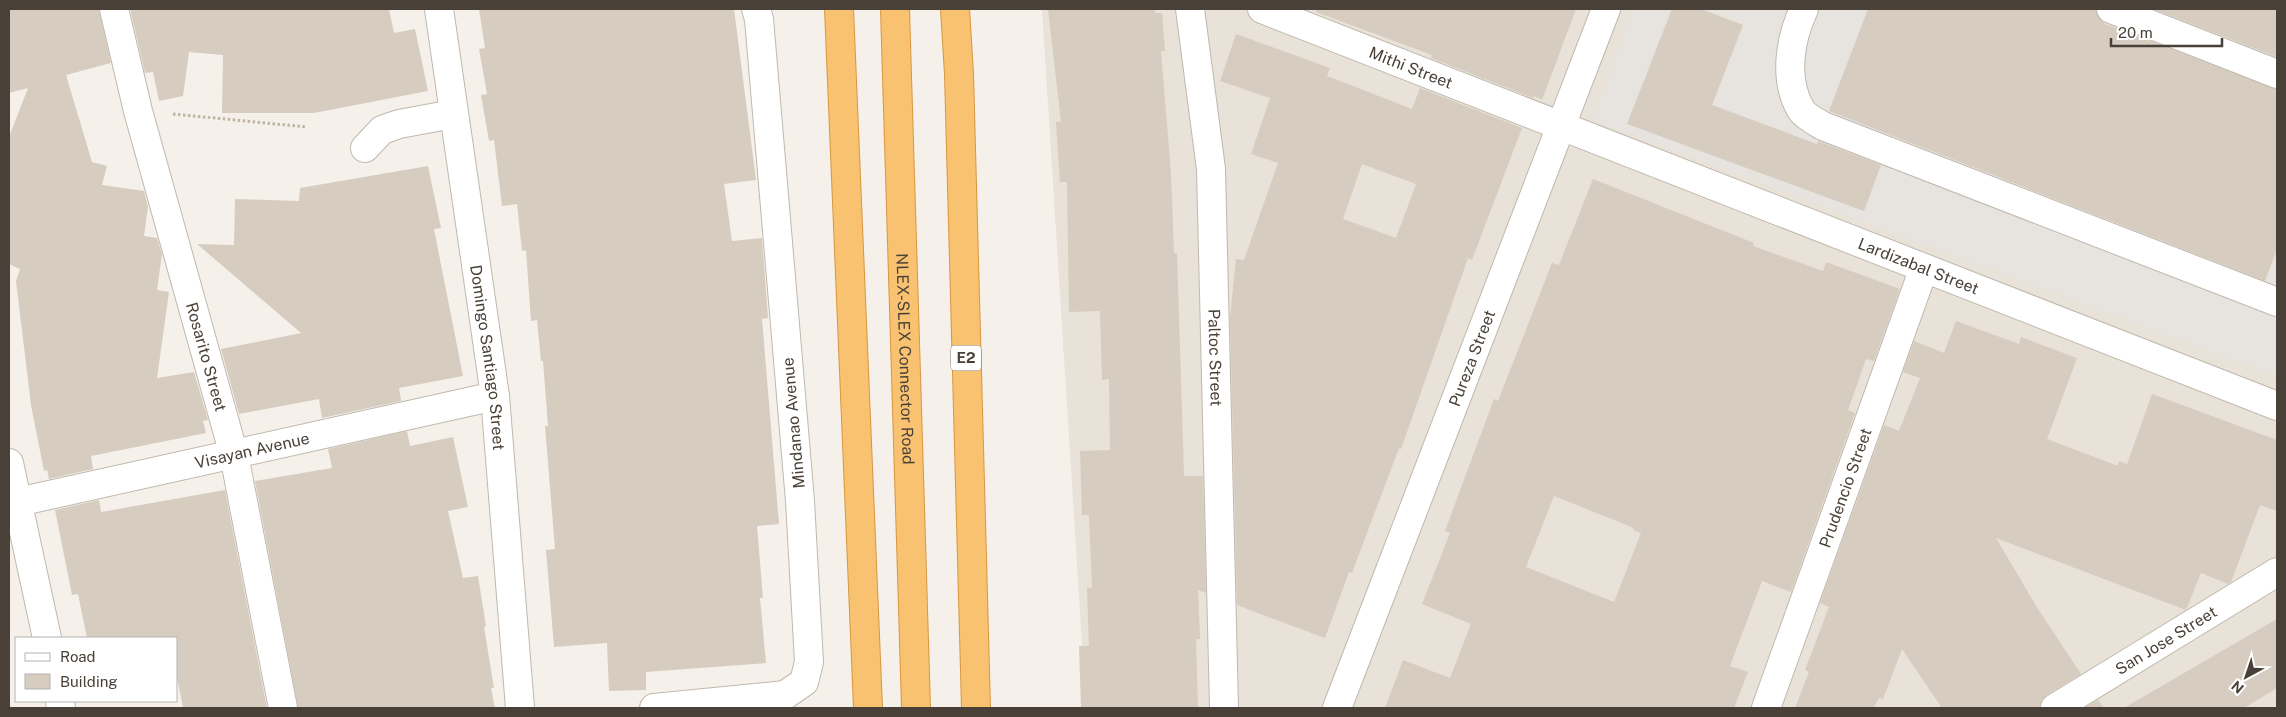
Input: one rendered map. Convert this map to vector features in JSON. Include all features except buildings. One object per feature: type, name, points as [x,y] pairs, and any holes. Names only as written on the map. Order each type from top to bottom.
[{"type":"highway","points":[[839,9],[868,708]]},
{"type":"highway","name":"NLEX-SLEX Connector Road","points":[[894,9],[916,708]]},
{"type":"highway","name":"E2","points":[[955,9],[959,74],[976,708]]},
{"type":"street","name":"Rosarito Street","points":[[114,9],[138,111],[234,455],[283,708]]},
{"type":"street","name":"Domingo Santiago Street","points":[[439,9],[495,396],[520,708]]},
{"type":"street","name":"Mindanao Avenue","points":[[654,708],[785,695],[804,682],[809,662],[800,501],[759,19],[756,9]]},
{"type":"street","name":"Paltoc Street","points":[[1190,9],[1211,169],[1224,708]]},
{"type":"street","name":"Mithi Street","points":[[1262,9],[1298,15],[1562,125]]},
{"type":"street","name":"Pureza Street","points":[[1337,708],[1606,9]]},
{"type":"street","points":[[2111,9],[2277,74]]},
{"type":"street","points":[[1800,10],[1789,59],[1793,88],[1802,111],[1823,126],[2277,302]]},
{"type":"street","points":[[365,148],[382,130],[399,124],[453,114]]},
{"type":"street","name":"Lardizabal Street","points":[[1562,125],[2277,406]]},
{"type":"street","name":"Prudencio Street","points":[[1766,708],[1924,268]]},
{"type":"street","name":"Visayan Avenue","points":[[14,503],[495,396]]},
{"type":"street","points":[[9,464],[14,503],[47,637]]},
{"type":"street","name":"San Jose Street","points":[[2055,708],[2277,572]]},
{"type":"path","points":[[138,111],[307,127]]},
{"type":"shaded area","points":[[1042,9],[2277,9],[2277,708],[1086,708]]},
{"type":"shaded area","points":[[1635,9],[2277,9],[2277,376],[1593,120]]}]
